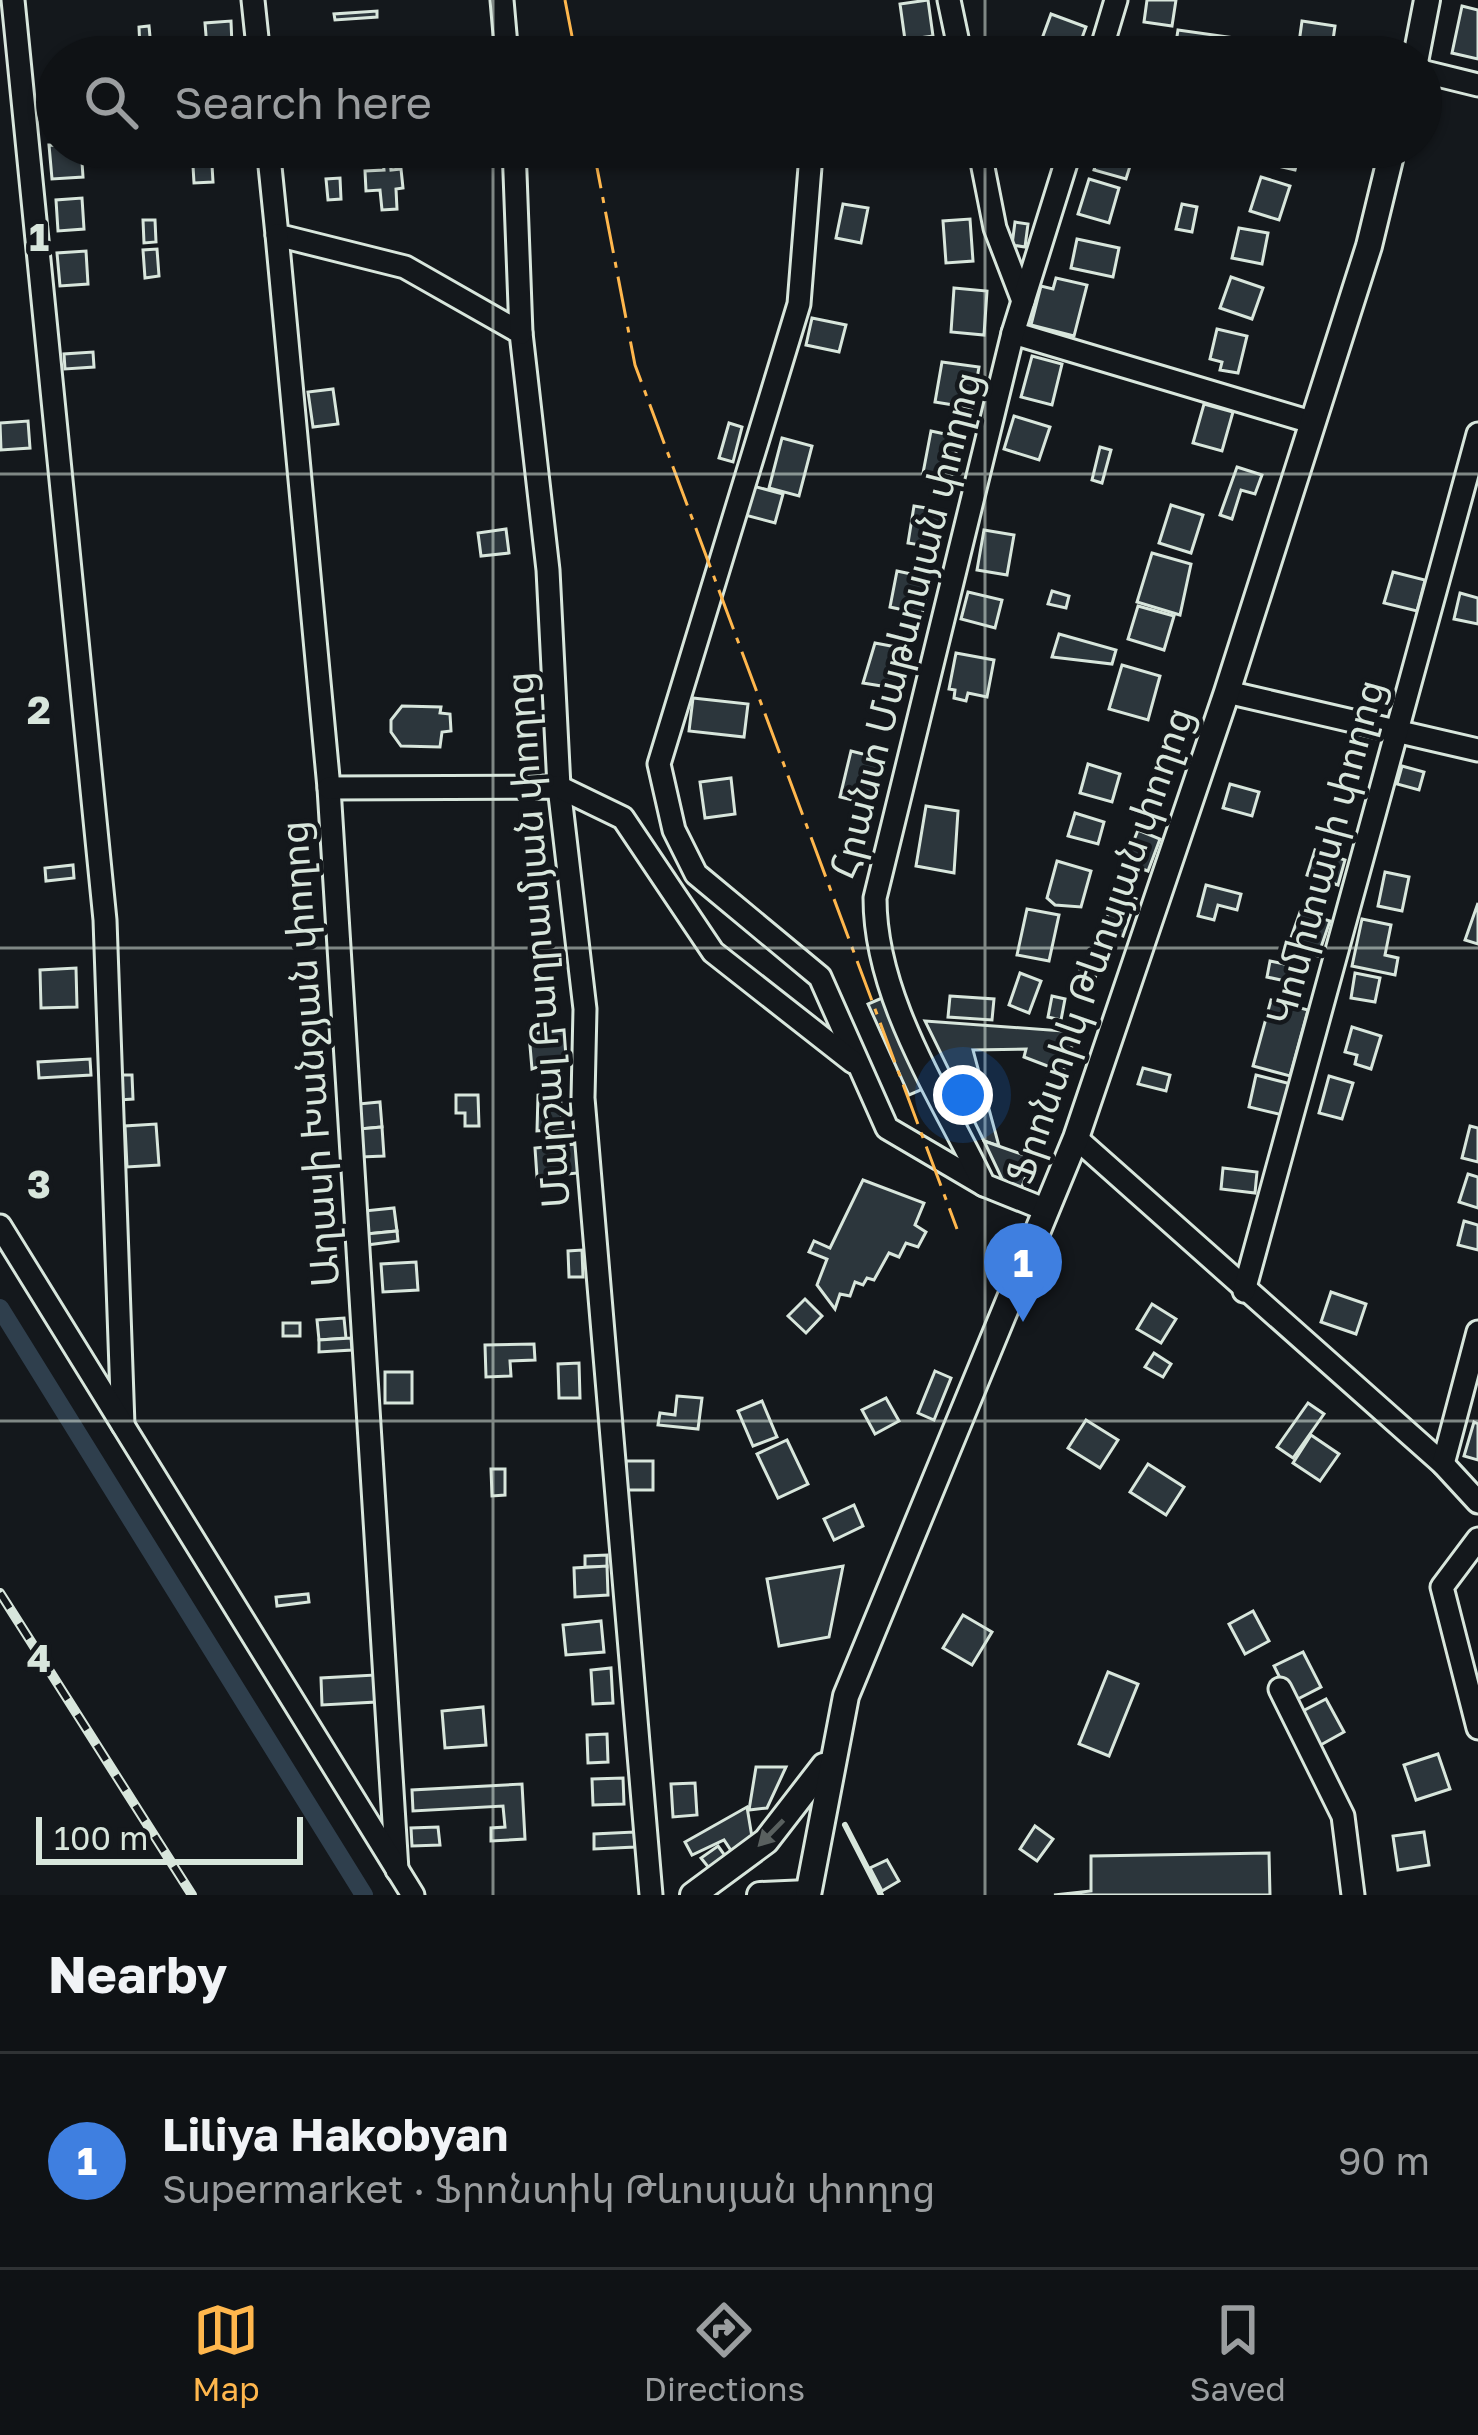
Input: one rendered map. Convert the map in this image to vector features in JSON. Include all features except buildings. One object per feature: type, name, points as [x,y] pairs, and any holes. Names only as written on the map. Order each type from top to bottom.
[{"type":"main road","points":[[1420,36],[1427,0]]},
{"type":"main road","name":"Ֆրոնտիկ Թևոսյան փողոց","points":[[808,1894],[846,1696],[1076,1138],[1227,692],[1369,246],[1389,168]]},
{"type":"main road","points":[[693,1895],[766,1840],[806,1796],[832,1753]]},
{"type":"main road","points":[[760,1895],[808,1894]]},
{"type":"street","points":[[13,0],[105,920],[123,1425]]},
{"type":"street","points":[[253,0],[257,36]]},
{"type":"street","points":[[502,0],[505,36]]},
{"type":"street","points":[[949,0],[957,36]]},
{"type":"street","points":[[1105,36],[1115,0]]},
{"type":"street","points":[[1442,76],[1478,85]]},
{"type":"street","points":[[270,168],[277,235],[405,267],[521,333]]},
{"type":"street","name":"Մարշալ Բաղրամյան փողոց","points":[[515,168],[521,333],[548,570],[559,788],[585,1009],[583,1098],[651,1895]]},
{"type":"street","points":[[810,168],[799,304],[659,764],[674,830],[696,874],[820,977],[886,1128],[984,1185],[1044,1209]]},
{"type":"street","points":[[983,168],[995,228],[1023,301]]},
{"type":"street","name":"Հրանտ Մաթևոսյան փողոց","points":[[984,1185],[890,991],[875,933],[875,898],[1013,333],[1064,168]]},
{"type":"street","name":"Աղասի Խանջյան փողոց","points":[[277,235],[328,788],[397,1870]]},
{"type":"street","points":[[1013,333],[1312,422]]},
{"type":"street","name":"Կոմիտասի փողոց","points":[[1244,1291],[1478,434]]},
{"type":"street","points":[[1227,692],[1478,750]]},
{"type":"street","points":[[328,788],[559,788],[623,818],[713,952],[860,1067]]},
{"type":"street","points":[[1076,1138],[1443,1464],[1478,1502]]},
{"type":"street","points":[[0,1226],[412,1895]]},
{"type":"street","points":[[1443,1464],[1478,1332]]},
{"type":"street","points":[[1478,1539],[1442,1586],[1478,1728]]},
{"type":"street","points":[[1280,1689],[1343,1816],[1353,1895]]},
{"type":"waterway","points":[[0,1308],[364,1895]]},
{"type":"railway","points":[[0,1593],[192,1895]]},
{"type":"wall","points":[[845,1825],[881,1895]]},
{"type":"power","points":[[565,0],[572,36]]},
{"type":"power","points":[[597,168],[635,365],[957,1229]]},
{"type":"place","name":"Liliya Hakobyan","points":[[1023,1322]]}]
